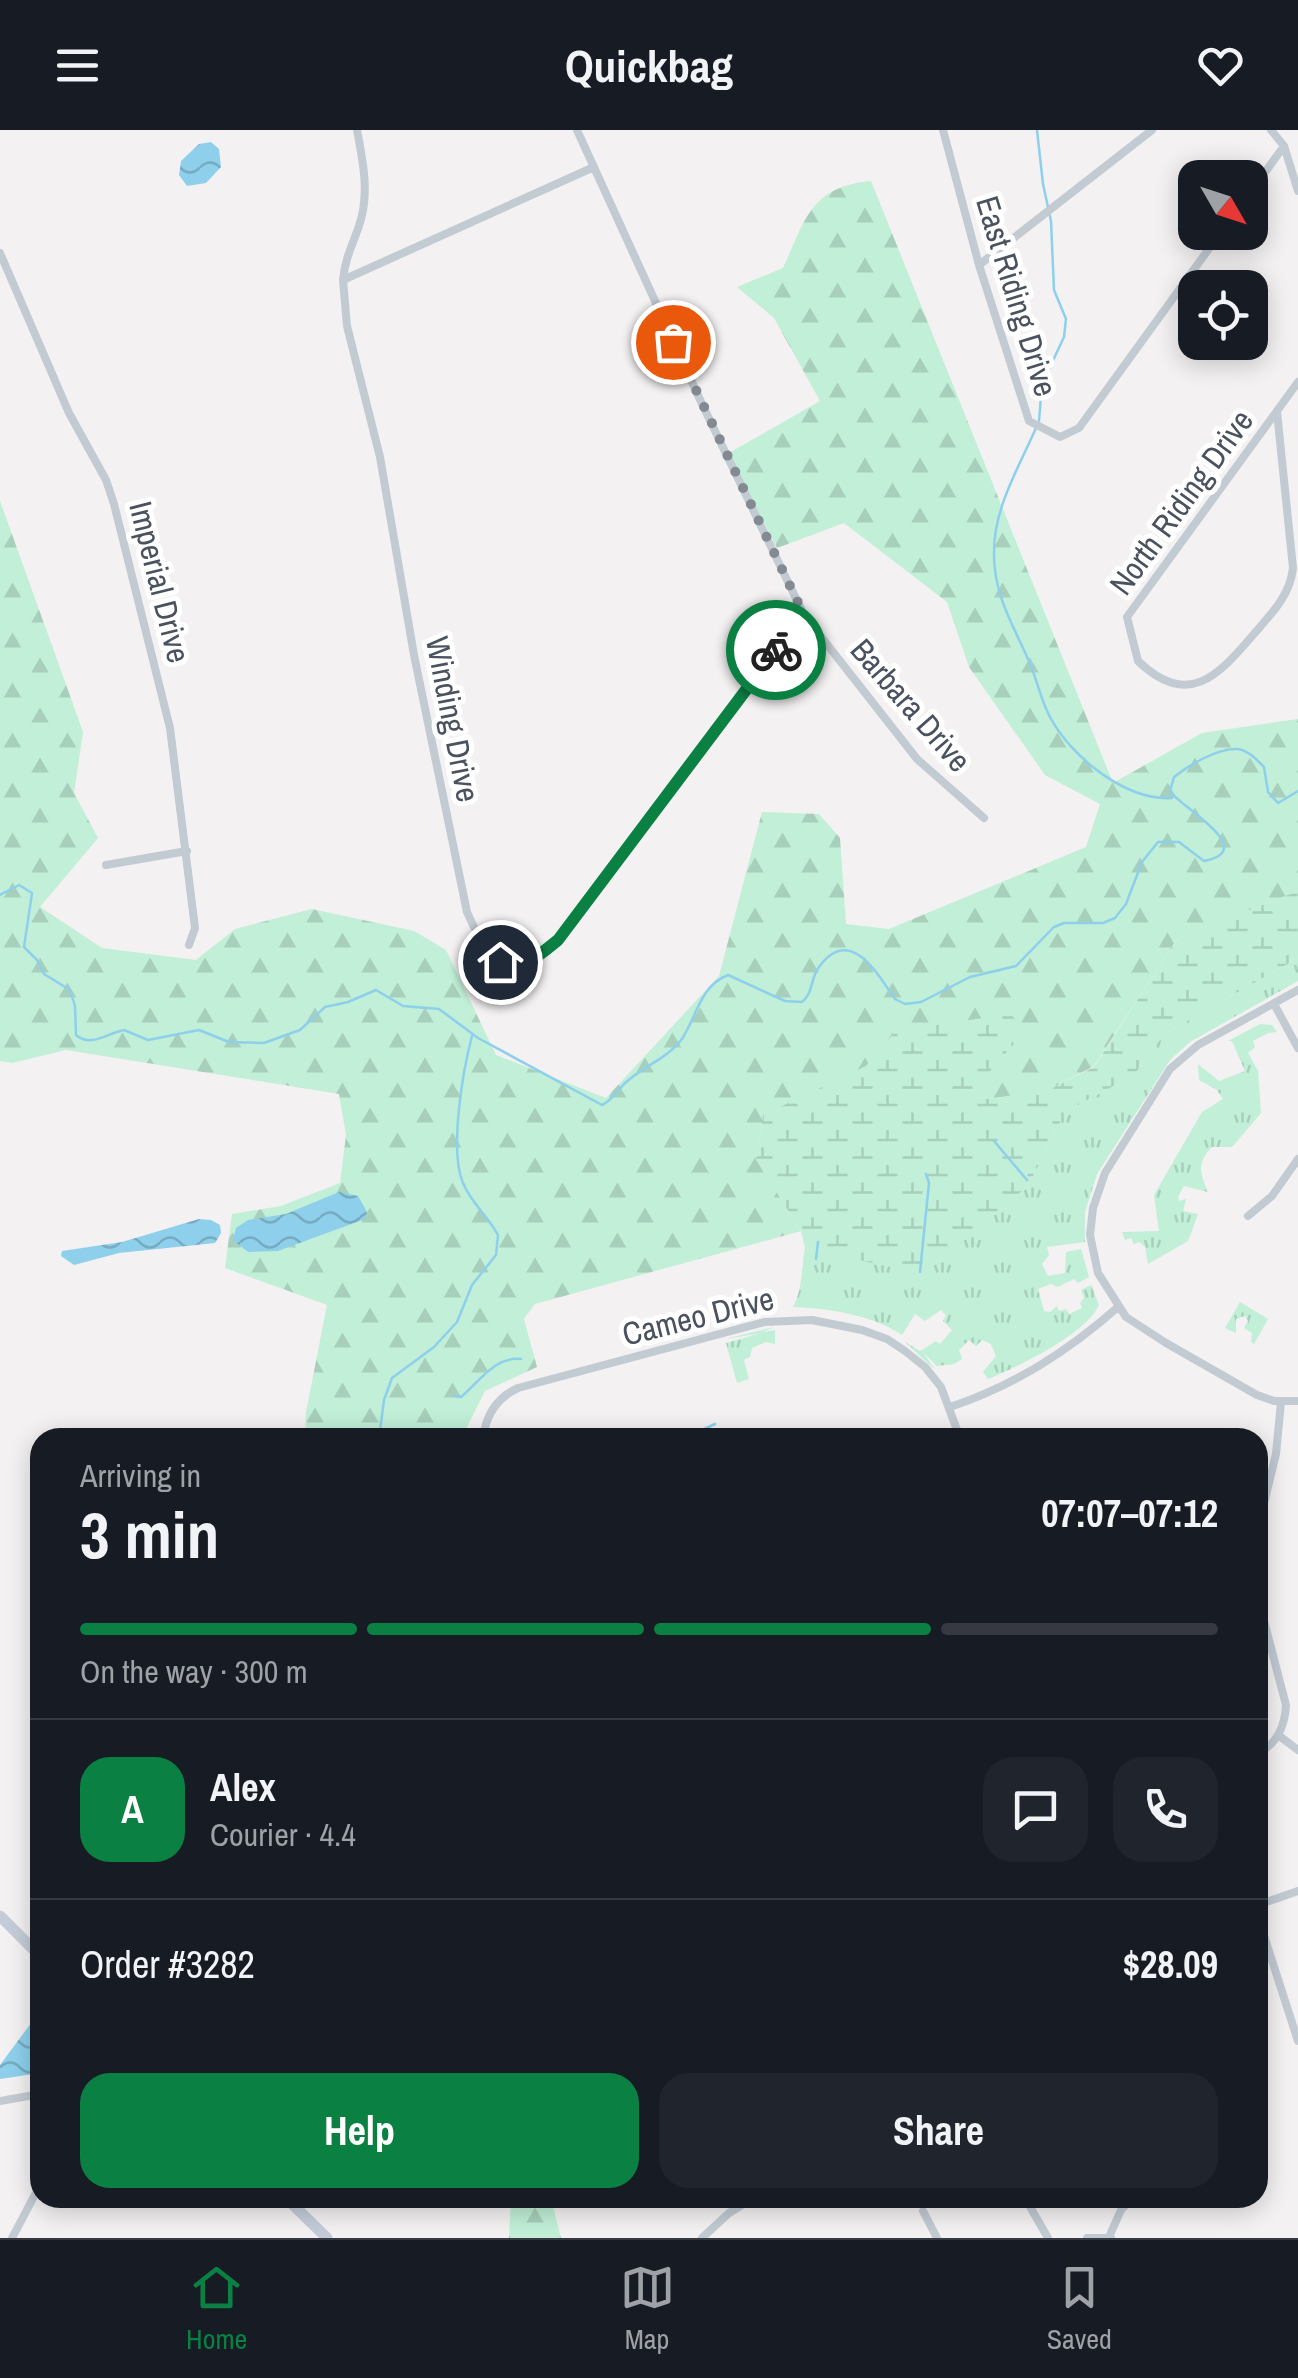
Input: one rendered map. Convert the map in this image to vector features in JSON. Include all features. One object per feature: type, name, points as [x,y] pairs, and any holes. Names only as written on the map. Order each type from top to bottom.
[{"type":"main road","points":[[0,1916],[30,1946]]},
{"type":"main road","points":[[296,2208],[327,2238]]},
{"type":"street","points":[[357,130],[365,171],[364,199],[360,224],[346,253],[344,280],[594,167]]},
{"type":"street","name":"Barbara Drive","points":[[577,130],[804,615],[917,759],[984,818]]},
{"type":"street","name":"East Riding Drive","points":[[943,130],[979,265],[1029,421],[1060,437],[1079,428],[1208,250]]},
{"type":"street","points":[[979,265],[1152,130]]},
{"type":"street","points":[[1271,130],[1284,146],[1298,191]]},
{"type":"street","points":[[1268,168],[1284,146]]},
{"type":"street","name":"Imperial Drive","points":[[0,252],[114,504],[170,728],[196,928],[189,945]]},
{"type":"street","name":"Winding Drive","points":[[344,280],[347,326],[380,457],[414,655],[467,912],[480,941],[500,962],[530,962],[558,940],[804,615]]},
{"type":"street","points":[[1277,412],[1298,382]]},
{"type":"street","name":"North Riding Drive","points":[[1277,412],[1293,568],[1291,583],[1281,602],[1211,680],[1184,685],[1166,681],[1138,661],[1127,617],[1277,412]]},
{"type":"street","points":[[106,864],[187,851]]},
{"type":"street","points":[[1298,990],[1198,1046],[1176,1063],[1105,1173],[1092,1208],[1091,1244],[1098,1273],[1118,1307],[1143,1330],[1257,1394],[1280,1402],[1298,1401]]},
{"type":"street","points":[[1274,1004],[1298,1048]]},
{"type":"street","points":[[1248,1216],[1272,1196],[1298,1159]]},
{"type":"street","points":[[950,1407],[1040,1367],[1075,1344],[1118,1307]]},
{"type":"street","name":"Cameo Drive","points":[[486,1428],[493,1408],[518,1388],[788,1318],[862,1330],[888,1339],[925,1367],[950,1407],[957,1428]]},
{"type":"street","points":[[1268,1487],[1276,1454],[1280,1402]]},
{"type":"street","points":[[1268,1633],[1286,1696],[1285,1722],[1268,1744]]},
{"type":"street","points":[[1278,1735],[1298,1750]]},
{"type":"street","points":[[1268,1901],[1298,1891]]},
{"type":"street","points":[[1268,1948],[1298,2042]]},
{"type":"street","points":[[0,2101],[30,2096]]},
{"type":"street","points":[[12,2238],[30,2204]]},
{"type":"street","points":[[702,2238],[737,2208]]},
{"type":"street","points":[[1032,2208],[1048,2238]]},
{"type":"street","points":[[1087,2238],[1110,2238],[1124,2208]]},
{"type":"street","points":[[923,2211],[937,2238]]},
{"type":"green space","points":[[871,181],[1113,783],[1202,733],[1298,719],[1298,891],[1177,939],[1094,1066],[1051,1089],[961,1104],[1025,1031],[896,1031],[867,1066],[763,1115],[756,1159],[801,1231],[535,1304],[524,1319],[537,1367],[485,1391],[466,1428],[305,1428],[327,1305],[225,1268],[232,1214],[281,1206],[340,1183],[346,1135],[339,1094],[66,1050],[12,1063],[0,1061],[0,501],[83,732],[74,793],[98,838],[40,907],[102,948],[196,960],[235,929],[312,909],[414,931],[446,950],[496,1055],[606,1098],[719,976],[762,812],[819,814],[840,838],[846,924],[889,929],[1086,847],[1100,804],[1045,775],[969,667],[947,602],[844,523],[777,548],[729,453],[820,401],[774,318],[737,287],[783,268],[813,208],[822,198],[851,184]]},
{"type":"green space","points":[[1298,891],[1298,958],[1164,1034],[1134,1075],[1065,1112],[1028,1186],[922,1274],[805,1248],[801,1231],[756,1159],[763,1115],[866,1066],[896,1031],[1010,1014],[1026,1030],[962,1103],[1051,1089],[1094,1067],[1177,939]]},
{"type":"green space","points":[[1298,958],[1298,981],[1190,1042],[1170,1060],[1097,1174],[1085,1212],[1085,1242],[1047,1247],[1049,1255],[1042,1264],[1048,1276],[1065,1273],[1066,1252],[1081,1249],[1089,1277],[1078,1283],[1074,1279],[1058,1287],[1051,1284],[1038,1289],[1044,1311],[1050,1312],[1057,1306],[1059,1311],[1066,1309],[1069,1314],[1082,1308],[1081,1290],[1091,1285],[1099,1305],[1066,1338],[988,1379],[983,1372],[996,1356],[991,1344],[982,1340],[976,1346],[969,1340],[959,1350],[962,1359],[937,1366],[923,1352],[935,1370],[905,1342],[920,1351],[936,1341],[940,1344],[952,1330],[943,1321],[946,1315],[941,1310],[925,1321],[915,1314],[902,1335],[878,1322],[849,1314],[793,1307],[805,1248],[922,1273],[1028,1186],[1065,1112],[1134,1075],[1164,1034]]},
{"type":"green space","points":[[1260,1024],[1272,1025],[1277,1032],[1253,1041],[1255,1047],[1248,1053],[1258,1071],[1261,1113],[1232,1147],[1212,1147],[1207,1153],[1201,1168],[1208,1192],[1184,1186],[1178,1197],[1180,1201],[1186,1199],[1183,1211],[1198,1214],[1188,1241],[1148,1264],[1145,1247],[1139,1242],[1134,1244],[1131,1238],[1125,1240],[1122,1232],[1159,1231],[1154,1195],[1202,1112],[1223,1099],[1217,1090],[1199,1080],[1198,1064],[1219,1081],[1245,1071],[1232,1041],[1228,1041]]},
{"type":"green space","points":[[1240,1302],[1268,1319],[1254,1344],[1252,1333],[1244,1328],[1248,1321],[1245,1316],[1236,1319],[1236,1333],[1225,1328]]},
{"type":"green space","points":[[774,1327],[763,1332],[775,1330],[775,1344],[766,1342],[752,1348],[750,1357],[744,1360],[749,1379],[737,1383],[726,1343],[761,1333],[725,1339]]},
{"type":"green space","points":[[510,2208],[554,2208],[561,2238],[509,2238]]},
{"type":"water","points":[[211,142],[219,149],[221,167],[206,183],[187,186],[179,175],[181,161],[199,144]]},
{"type":"water","points":[[339,1192],[358,1196],[367,1212],[365,1219],[278,1251],[248,1252],[233,1240],[236,1228],[248,1220],[286,1214]]},
{"type":"water","points":[[199,1219],[220,1225],[221,1233],[215,1243],[119,1253],[74,1265],[61,1256],[62,1251],[122,1242]]},
{"type":"water","points":[[30,2024],[30,2074],[0,2079],[0,2065]]},
{"type":"waterway","points":[[1037,130],[1051,221],[1054,290],[1066,319],[1064,337],[1042,384],[1039,421]]},
{"type":"waterway","points":[[1036,428],[1009,488],[995,535],[997,581],[1005,607],[1047,710],[1071,747],[1119,784],[1154,797],[1172,798]]},
{"type":"waterway","points":[[0,895],[19,885],[32,893],[24,947],[44,974],[70,990],[76,1035],[82,1039],[93,1040],[124,1030],[148,1040],[199,1030],[229,1042],[264,1043],[300,1030],[325,1007],[376,990],[403,1006],[439,1009],[478,1038],[602,1105],[632,1077],[676,1046],[705,994],[728,975],[785,1001],[802,1002],[819,967],[842,950],[863,958],[895,999],[905,1004],[921,1002],[970,977],[1016,966],[1054,927],[1064,923],[1103,923],[1115,918],[1126,904],[1142,862],[1158,842],[1179,842],[1204,861],[1219,855],[1224,847],[1211,827],[1170,791],[1174,777],[1212,755],[1236,749],[1252,755],[1264,767],[1268,792],[1278,803],[1298,791]]},
{"type":"waterway","points":[[380,1428],[392,1378],[434,1347],[457,1322],[472,1285],[496,1255],[498,1235],[466,1190],[457,1151],[459,1110],[472,1036]]},
{"type":"waterway","points":[[994,1141],[1027,1180]]},
{"type":"waterway","points":[[920,1272],[929,1183],[926,1174]]},
{"type":"waterway","points":[[816,1259],[818,1242]]},
{"type":"waterway","points":[[455,1396],[461,1397],[495,1366],[521,1359]]},
{"type":"waterway","points":[[706,1428],[715,1424]]},
{"type":"way so far","points":[[673,342],[804,615],[776,650]]},
{"type":"route","points":[[500,962],[530,962],[558,940],[776,650]]}]
